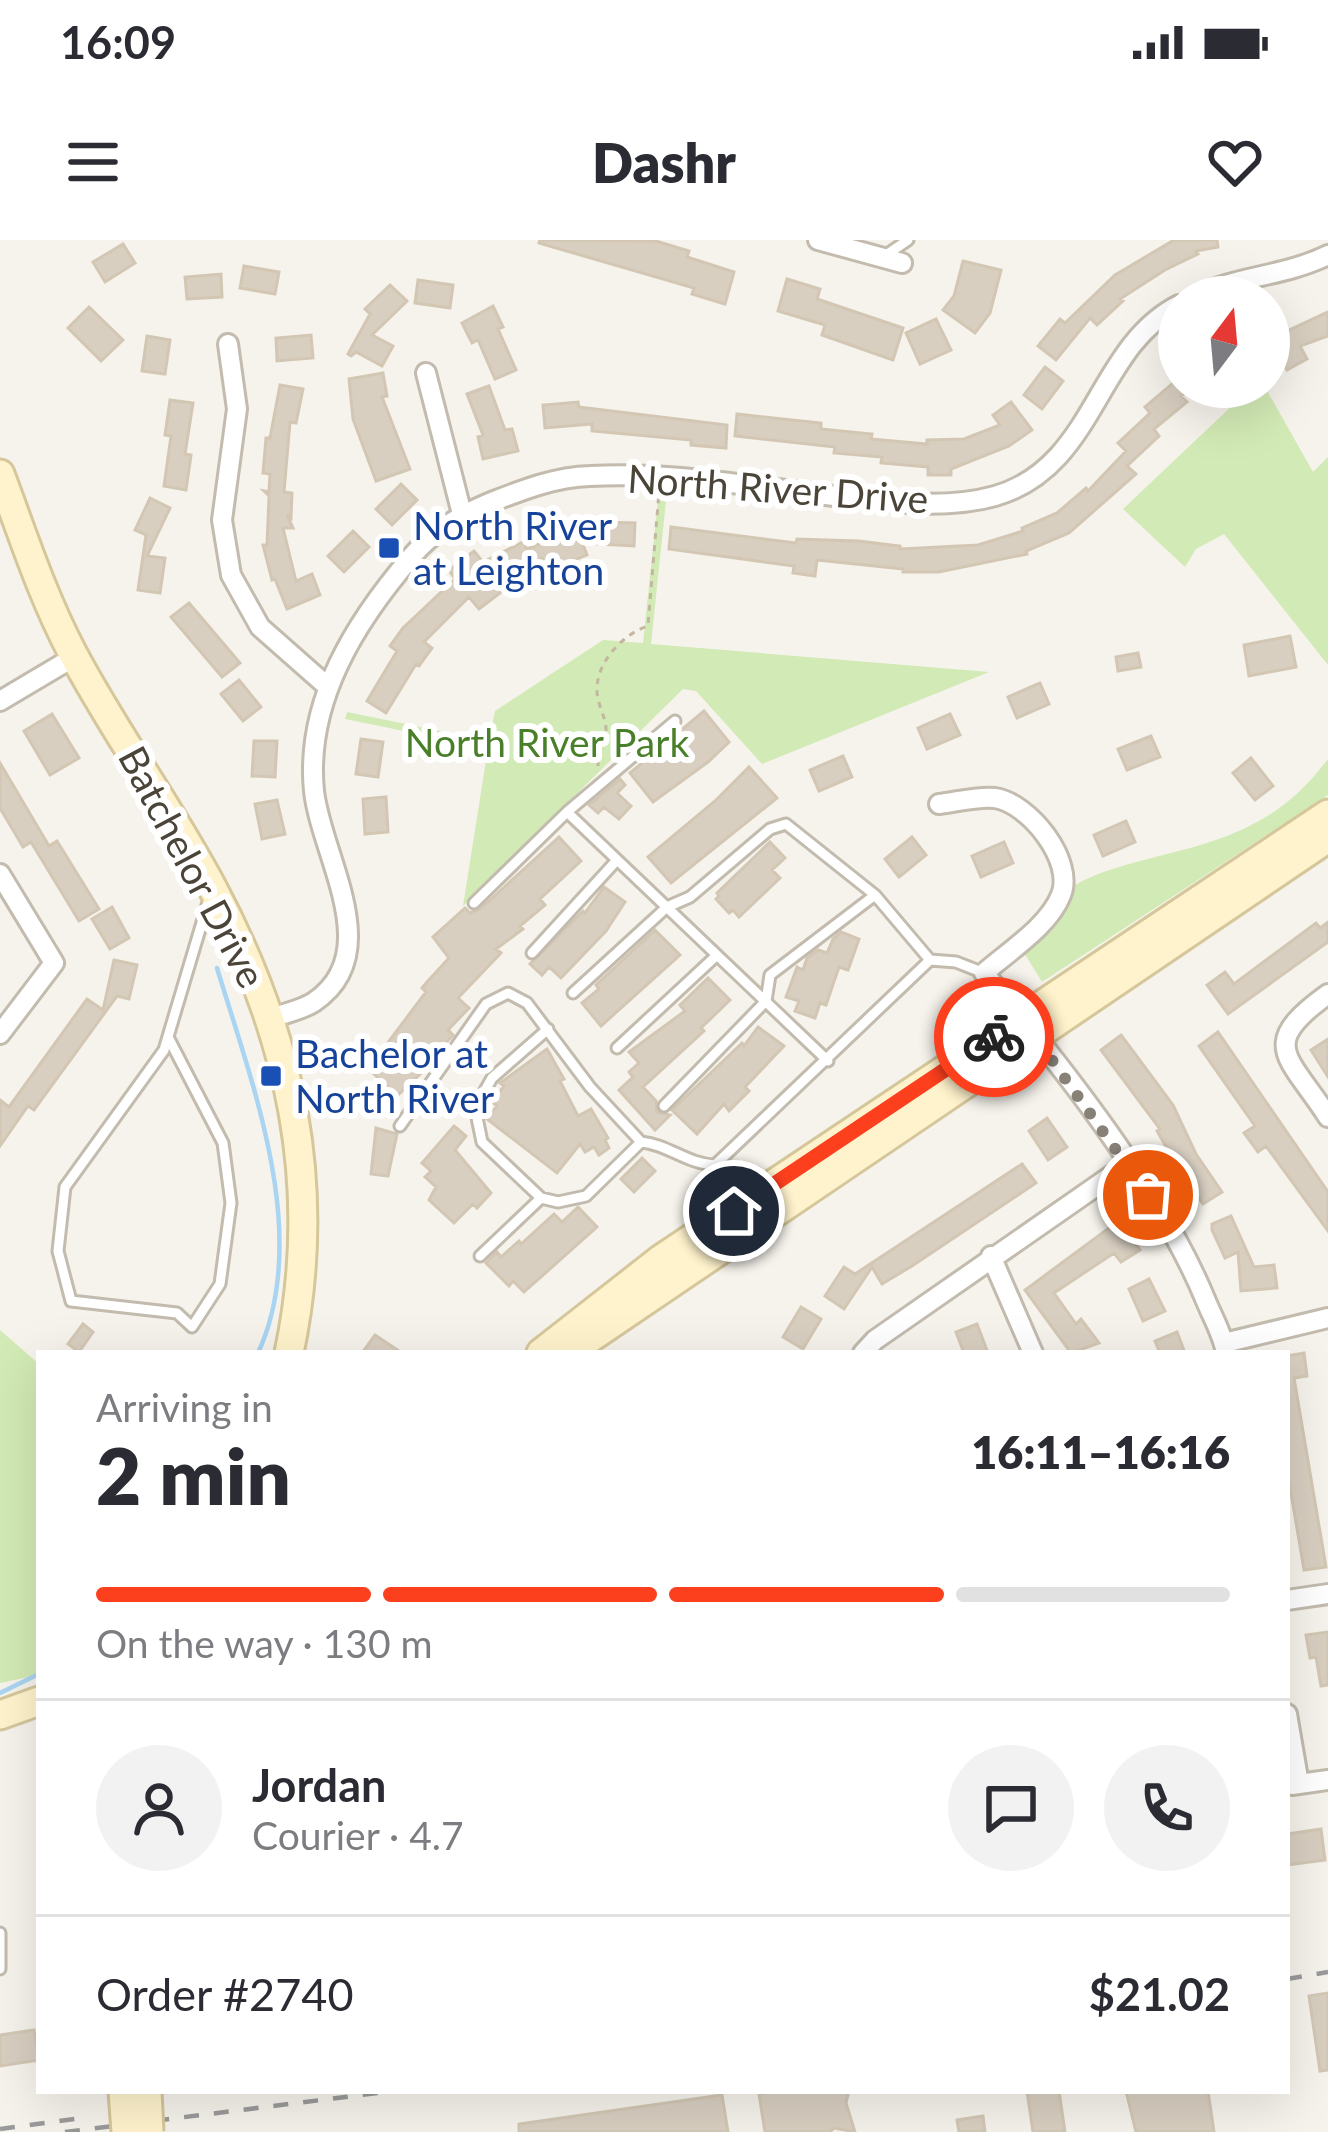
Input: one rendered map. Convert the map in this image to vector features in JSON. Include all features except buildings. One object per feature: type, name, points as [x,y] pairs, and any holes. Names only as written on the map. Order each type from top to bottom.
[{"type":"main road","name":"Batchelor Drive","points":[[0,474],[54,618],[213,888],[272,1018],[289,1080],[304,1171],[302,1262],[289,1350]]},
{"type":"main road","points":[[1028,1027],[1328,814]]},
{"type":"main road","points":[[556,1350],[661,1259],[1328,838]]},
{"type":"main road","points":[[0,1714],[36,1702]]},
{"type":"main road","points":[[123,2094],[126,2132]]},
{"type":"main road","points":[[147,2094],[149,2132]]},
{"type":"street","points":[[818,240],[902,263]]},
{"type":"street","points":[[1273,276],[1328,256]]},
{"type":"street","name":"North River Drive","points":[[272,1018],[310,1004],[332,987],[346,958],[348,922],[314,791],[318,733],[328,687],[365,612],[417,550],[463,514],[533,485],[587,476],[660,477],[922,505],[997,495],[1046,470],[1078,436],[1128,348],[1158,323]]},
{"type":"street","points":[[228,344],[237,409],[222,520],[231,575],[260,627],[328,687]]},
{"type":"street","points":[[426,373],[463,514]]},
{"type":"street","points":[[0,701],[74,657]]},
{"type":"street","points":[[939,804],[993,798],[1020,807],[1042,830],[1066,878],[1060,899],[1043,921],[984,973],[1128,1164],[1188,1257],[1225,1348],[1328,1318]]},
{"type":"street","points":[[0,874],[54,963],[0,1034]]},
{"type":"street","points":[[1328,994],[1294,1018],[1284,1036],[1285,1052],[1328,1117]]},
{"type":"street","points":[[866,1350],[991,1256],[1128,1164]]},
{"type":"street","points":[[991,1256],[1032,1350]]},
{"type":"street","points":[[1290,1600],[1328,1594]]},
{"type":"street","points":[[1290,1750],[1293,1785],[1328,1780]]},
{"type":"lane","points":[[881,258],[908,240]]},
{"type":"lane","points":[[474,903],[568,812],[675,721]]},
{"type":"lane","points":[[568,812],[829,1060]]},
{"type":"lane","points":[[573,993],[667,908],[690,897],[770,829],[786,824],[875,895],[930,960],[956,962],[984,973]]},
{"type":"lane","points":[[532,953],[617,860]]},
{"type":"lane","points":[[168,1037],[223,1143],[231,1203],[220,1284],[192,1327],[177,1313],[70,1301],[58,1251],[65,1187],[164,1050],[213,888]]},
{"type":"lane","points":[[664,1106],[766,1001],[770,975],[875,895]]},
{"type":"lane","points":[[617,1048],[716,956]]},
{"type":"lane","points":[[400,1126],[485,1004],[508,993],[526,1003],[590,1087],[640,1142],[695,1164],[715,1165],[930,960]]},
{"type":"lane","points":[[548,1029],[491,1078],[475,1108],[482,1142],[541,1198],[558,1202],[586,1196],[640,1142]]},
{"type":"lane","points":[[480,1256],[541,1198]]},
{"type":"lane","points":[[0,1934],[0,1969]]},
{"type":"path","points":[[598,786],[598,748],[607,730],[596,689],[601,670],[627,633],[648,626],[659,490]]},
{"type":"green space","points":[[1230,408],[1277,408],[1313,472],[1328,457],[1328,665],[1224,534],[1196,549],[1185,567],[1123,509]]},
{"type":"green space","name":"North River Park","points":[[658,500],[666,501],[651,644],[989,672],[762,764],[696,691],[683,689],[463,906],[488,748],[345,719],[347,712],[489,741],[495,711],[603,640],[643,643]]},
{"type":"green space","points":[[1328,759],[1328,795],[1042,982],[1023,951],[1067,890],[1106,871],[1212,841],[1255,823],[1293,797]]},
{"type":"green space","points":[[0,1330],[36,1361],[36,1676],[0,1683]]},
{"type":"waterway","points":[[217,968],[260,1110],[278,1210],[273,1308],[259,1350]]},
{"type":"waterway","points":[[0,1693],[36,1675]]},
{"type":"railway","points":[[1290,1978],[1328,1972]]},
{"type":"railway","points":[[65,2132],[369,2094]]},
{"type":"railway","points":[[0,2129],[81,2118]]},
{"type":"way so far","points":[[994,1037],[1022,1018],[1148,1195]]},
{"type":"place","name":"North River at Leighton","points":[[389,548]]},
{"type":"place","name":"Bachelor at North River","points":[[271,1076]]},
{"type":"route","points":[[734,1211],[994,1037]]}]
